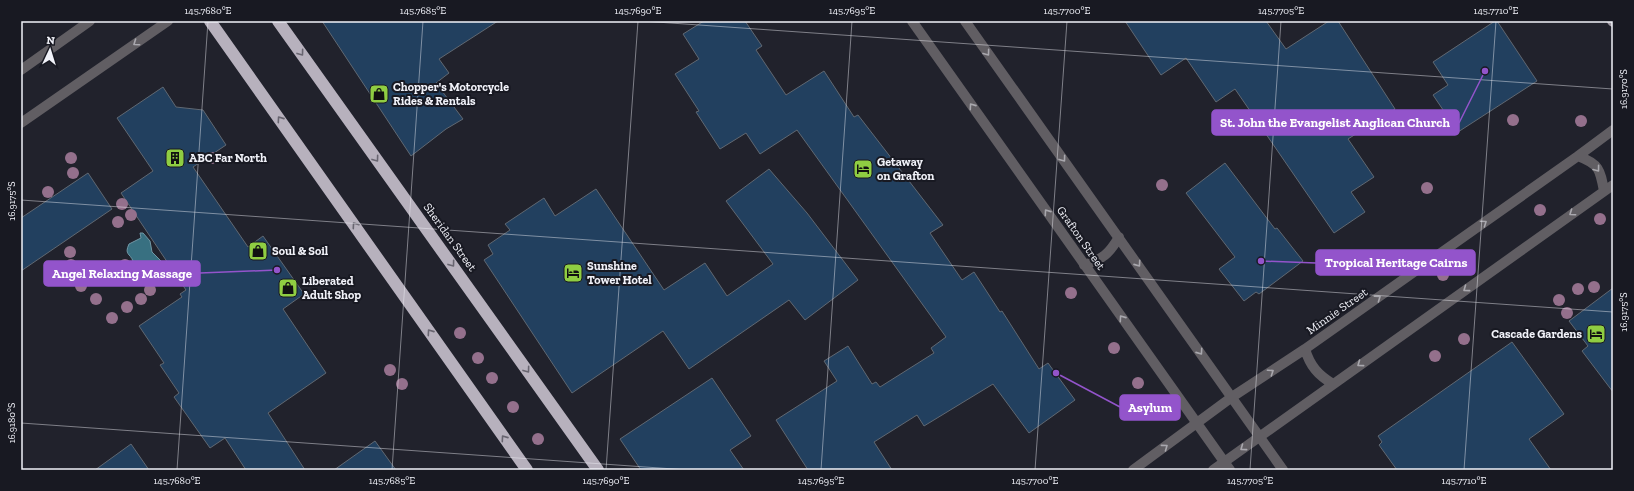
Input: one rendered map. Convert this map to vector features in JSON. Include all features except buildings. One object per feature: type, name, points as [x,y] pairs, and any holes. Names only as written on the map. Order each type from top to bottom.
[{"type":"highway","points":[[210,21],[527,470]]},
{"type":"highway","name":"Sheridan Street","points":[[278,21],[598,470]]},
{"type":"street","points":[[21,70],[90,21]]},
{"type":"street","points":[[21,123],[168,21]]},
{"type":"street","name":"Grafton Street","points":[[912,21],[1227,466]]},
{"type":"street","points":[[965,21],[1283,470]]},
{"type":"street","name":"Minnie Street","points":[[1133,470],[1232,398],[1305,349],[1613,130]]},
{"type":"street","points":[[1578,156],[1598,167],[1601,174],[1604,191]]},
{"type":"street","points":[[1213,470],[1227,466],[1260,436],[1613,184]]},
{"type":"street","points":[[1084,264],[1095,261],[1108,253],[1119,237]]},
{"type":"street","points":[[1305,349],[1313,369],[1333,384]]},
{"type":"water","points":[[140,233],[143,233],[150,241],[152,252],[163,263],[162,273],[153,281],[138,277],[132,258],[127,252],[129,244],[141,238]]},
{"type":"place","name":"St. John the Evangelist Anglican Church","points":[[1485,71]]},
{"type":"place","name":"Chopper's Motorcycle Rides & Rentals","points":[[379,94]]},
{"type":"place","name":"ABC Far North","points":[[175,158]]},
{"type":"place","name":"Getaway on Grafton","points":[[863,169]]},
{"type":"place","name":"Soul & Soil","points":[[258,251]]},
{"type":"place","name":"Tropical Heritage Cairns","points":[[1261,261]]},
{"type":"place","name":"Angel Relaxing Massage","points":[[277,270]]},
{"type":"place","name":"Sunshine Tower Hotel","points":[[573,273]]},
{"type":"place","name":"Liberated Adult Shop","points":[[288,288]]},
{"type":"place","name":"Cascade Gardens","points":[[1596,334]]},
{"type":"place","name":"Asylum","points":[[1056,373]]}]
